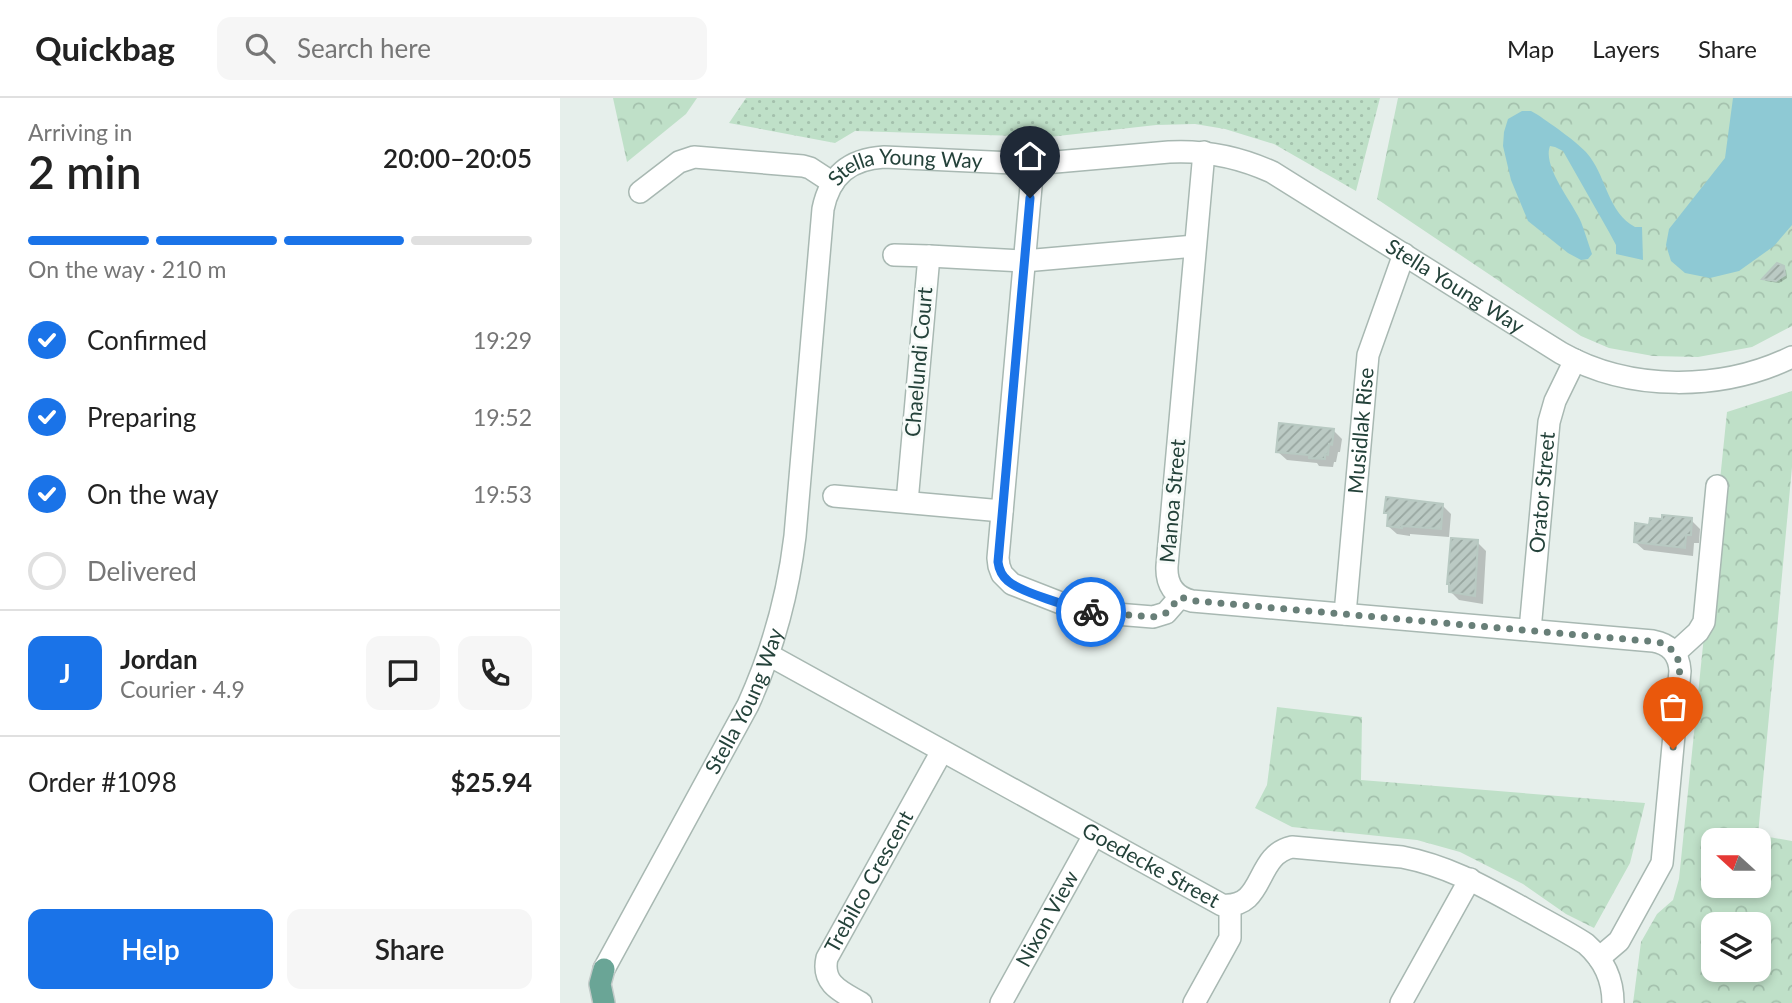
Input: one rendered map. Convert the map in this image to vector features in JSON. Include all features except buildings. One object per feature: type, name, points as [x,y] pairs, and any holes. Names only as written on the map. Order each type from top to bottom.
[{"type":"main road","points":[[604,969],[600,984],[604,1003]]},
{"type":"street","name":"Stella Young Way","points":[[604,969],[742,717],[769,655],[792,562],[823,209],[833,183],[843,170],[850,166],[875,157],[1033,164],[1169,152],[1204,152],[1232,157],[1272,172],[1575,360],[1601,371],[1628,378],[1690,381],[1718,379],[1770,367],[1792,357]]},
{"type":"street","name":"Manoa Street","points":[[1180,597],[1171,587],[1167,575],[1204,152]]},
{"type":"street","points":[[640,192],[679,162],[694,157],[800,165],[810,168],[833,183]]},
{"type":"street","points":[[1033,164],[1002,511],[999,566],[1005,578],[1016,587],[1081,610],[1148,617],[1166,613],[1180,597],[1196,601],[1653,641],[1666,645],[1675,653],[1680,671],[1662,863],[1619,941],[1600,958],[1609,977],[1613,1003]]},
{"type":"street","points":[[929,256],[1024,261],[1195,246]]},
{"type":"street","name":"Musidlak Rise","points":[[1345,614],[1368,355],[1404,254]]},
{"type":"street","name":"Chaelundi Court","points":[[894,255],[929,256],[907,502]]},
{"type":"street","name":"Orator Street","points":[[1530,630],[1549,422],[1555,401],[1575,360]]},
{"type":"street","points":[[1675,653],[1695,636],[1704,622],[1717,486]]},
{"type":"street","points":[[834,496],[1002,511]]},
{"type":"street","name":"Goedecke Street","points":[[769,655],[1215,902],[1230,906],[1248,898],[1272,857],[1278,851],[1292,847],[1402,857],[1437,865],[1470,879],[1577,938],[1600,958]]},
{"type":"street","name":"Trebilco Crescent","points":[[861,1003],[832,984],[826,971],[827,958],[942,751]]},
{"type":"street","name":"Nixon View","points":[[1001,1003],[1094,835]]},
{"type":"street","points":[[1401,1003],[1470,879]]},
{"type":"street","points":[[1194,1003],[1230,937],[1230,906]]},
{"type":"green space","points":[[613,98],[697,98],[686,114],[627,162]]},
{"type":"green space","points":[[746,98],[1380,98],[1356,191],[1274,144],[1225,129],[1195,124],[1156,125],[1049,137],[855,131],[835,143],[729,123]]},
{"type":"green space","points":[[1398,98],[1792,98],[1792,326],[1752,347],[1698,357],[1653,356],[1609,348],[1581,336],[1377,199]]},
{"type":"green space","points":[[1792,391],[1792,467],[1759,828],[1701,828],[1701,898],[1771,898],[1771,837],[1792,841],[1792,1003],[1633,1003],[1641,942],[1657,914],[1673,900],[1679,879],[1727,412]]},
{"type":"green space","points":[[1277,707],[1362,717],[1361,780],[1645,803],[1630,863],[1594,928],[1566,914],[1523,884],[1460,852],[1417,840],[1292,827],[1255,808],[1267,785]]},
{"type":"water","points":[[1733,98],[1792,98],[1792,225],[1774,246],[1739,271],[1710,278],[1685,273],[1671,261],[1666,245],[1669,229],[1725,158]]},
{"type":"water","points":[[1522,111],[1531,111],[1538,115],[1586,152],[1596,166],[1619,213],[1635,227],[1642,227],[1643,260],[1616,254],[1616,245],[1563,151],[1555,147],[1550,146],[1550,164],[1581,222],[1592,254],[1588,259],[1581,260],[1528,221],[1511,180],[1503,146],[1508,119]]},
{"type":"way so far","points":[[1091,612],[1153,617],[1166,613],[1180,597],[1196,601],[1658,642],[1672,650],[1680,666],[1673,749]]},
{"type":"route","points":[[1030,198],[998,562],[1005,578],[1016,587],[1091,612]]}]
